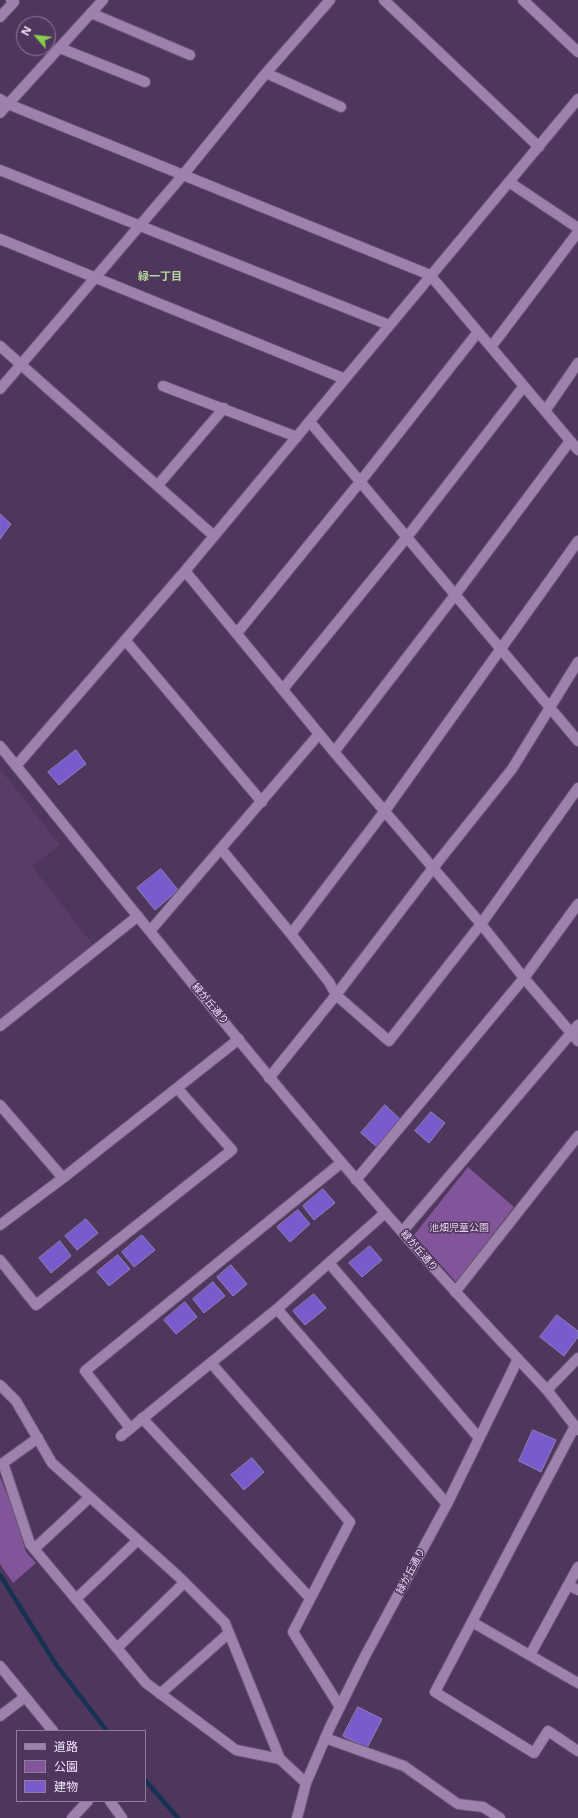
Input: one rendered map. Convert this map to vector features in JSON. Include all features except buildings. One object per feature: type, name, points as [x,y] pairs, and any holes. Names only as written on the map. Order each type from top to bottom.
[{"type":"street","points":[[0,17],[14,2],[11,0]]},
{"type":"street","points":[[0,113],[4,102],[60,48],[103,0]]},
{"type":"street","points":[[0,389],[330,0]]},
{"type":"street","points":[[384,0],[539,147]]},
{"type":"street","points":[[523,0],[578,52]]},
{"type":"street","points":[[90,13],[190,55]]},
{"type":"street","points":[[60,48],[145,82]]},
{"type":"street","points":[[266,74],[341,107]]},
{"type":"street","points":[[16,766],[186,571],[430,275],[578,99]]},
{"type":"street","points":[[4,102],[430,275],[578,450]]},
{"type":"street","points":[[0,170],[390,325]]},
{"type":"street","points":[[509,182],[578,228]]},
{"type":"street","points":[[491,347],[578,232]]},
{"type":"street","points":[[0,239],[345,379]]},
{"type":"street","points":[[237,633],[360,482],[478,332]]},
{"type":"street","points":[[0,346],[158,484],[214,536]]},
{"type":"street","points":[[545,411],[578,364]]},
{"type":"street","points":[[163,386],[224,408],[296,437]]},
{"type":"street","points":[[283,689],[407,537],[524,386]]},
{"type":"street","points":[[158,484],[224,408]]},
{"type":"street","points":[[310,422],[578,741]]},
{"type":"street","points":[[334,752],[455,595],[570,441]]},
{"type":"street","points":[[291,934],[384,812],[578,541]]},
{"type":"street","points":[[186,571],[319,734],[481,924],[524,978],[576,1033],[402,1232]]},
{"type":"street","points":[[125,640],[262,802]]},
{"type":"street","points":[[270,1078],[512,769],[578,662]]},
{"type":"street","points":[[150,931],[222,850],[319,734]]},
{"type":"street","name":"緑が丘通り","points":[[0,746],[341,1163],[455,1292],[518,1359],[447,1504],[325,1738],[306,1783],[297,1818]]},
{"type":"street","points":[[222,850],[329,982],[336,995],[389,1041],[481,924],[578,788]]},
{"type":"street","points":[[356,1180],[524,978],[578,904]]},
{"type":"street","points":[[0,1026],[138,916]]},
{"type":"street","points":[[0,1225],[63,1178],[239,1039]]},
{"type":"street","points":[[0,1260],[36,1305],[232,1150],[178,1088]]},
{"type":"street","points":[[0,1105],[63,1178]]},
{"type":"street","points":[[455,1292],[578,1136]]},
{"type":"street","points":[[130,1428],[85,1371],[341,1163]]},
{"type":"street","points":[[121,1436],[277,1309],[385,1213]]},
{"type":"street","points":[[329,1263],[480,1438]]},
{"type":"street","points":[[277,1309],[447,1504]]},
{"type":"street","points":[[546,1390],[578,1358]]},
{"type":"street","points":[[518,1359],[546,1390],[576,1428],[435,1692],[534,1752],[548,1730],[578,1751]]},
{"type":"street","points":[[211,1363],[350,1522],[293,1632],[340,1707]]},
{"type":"street","points":[[0,1385],[16,1401],[52,1463],[138,1540],[225,1624],[280,1759],[306,1783]]},
{"type":"street","points":[[142,1418],[310,1598]]},
{"type":"street","points":[[38,1438],[3,1463],[30,1544],[146,1683],[236,1750],[280,1759]]},
{"type":"street","points":[[34,1549],[90,1497]]},
{"type":"street","points":[[76,1599],[138,1540]]},
{"type":"street","points":[[530,1655],[578,1567]]},
{"type":"street","points":[[117,1648],[184,1583]]},
{"type":"street","points":[[568,1585],[578,1590]]},
{"type":"street","points":[[472,1622],[578,1683]]},
{"type":"street","points":[[160,1694],[229,1634]]},
{"type":"street","points":[[0,1666],[52,1730]]},
{"type":"street","points":[[0,1716],[25,1697]]},
{"type":"street","points":[[325,1738],[404,1766],[458,1804],[483,1808],[500,1818]]},
{"type":"street","points":[[72,1818],[87,1802]]},
{"type":"street","points":[[111,1802],[122,1818]]},
{"type":"shaded area","points":[[0,769],[60,845],[32,866],[92,944],[0,1024]]},
{"type":"green space","name":"池畑児童公園","points":[[468,1167],[514,1207],[456,1282],[414,1235]]},
{"type":"green space","points":[[0,1477],[13,1508],[26,1552],[36,1563],[13,1583],[0,1564]]},
{"type":"waterway","points":[[0,1575],[57,1666],[106,1730]]},
{"type":"waterway","points":[[146,1781],[178,1818]]},
{"type":"district","name":"緑一丁目","points":[[160,277]]}]
